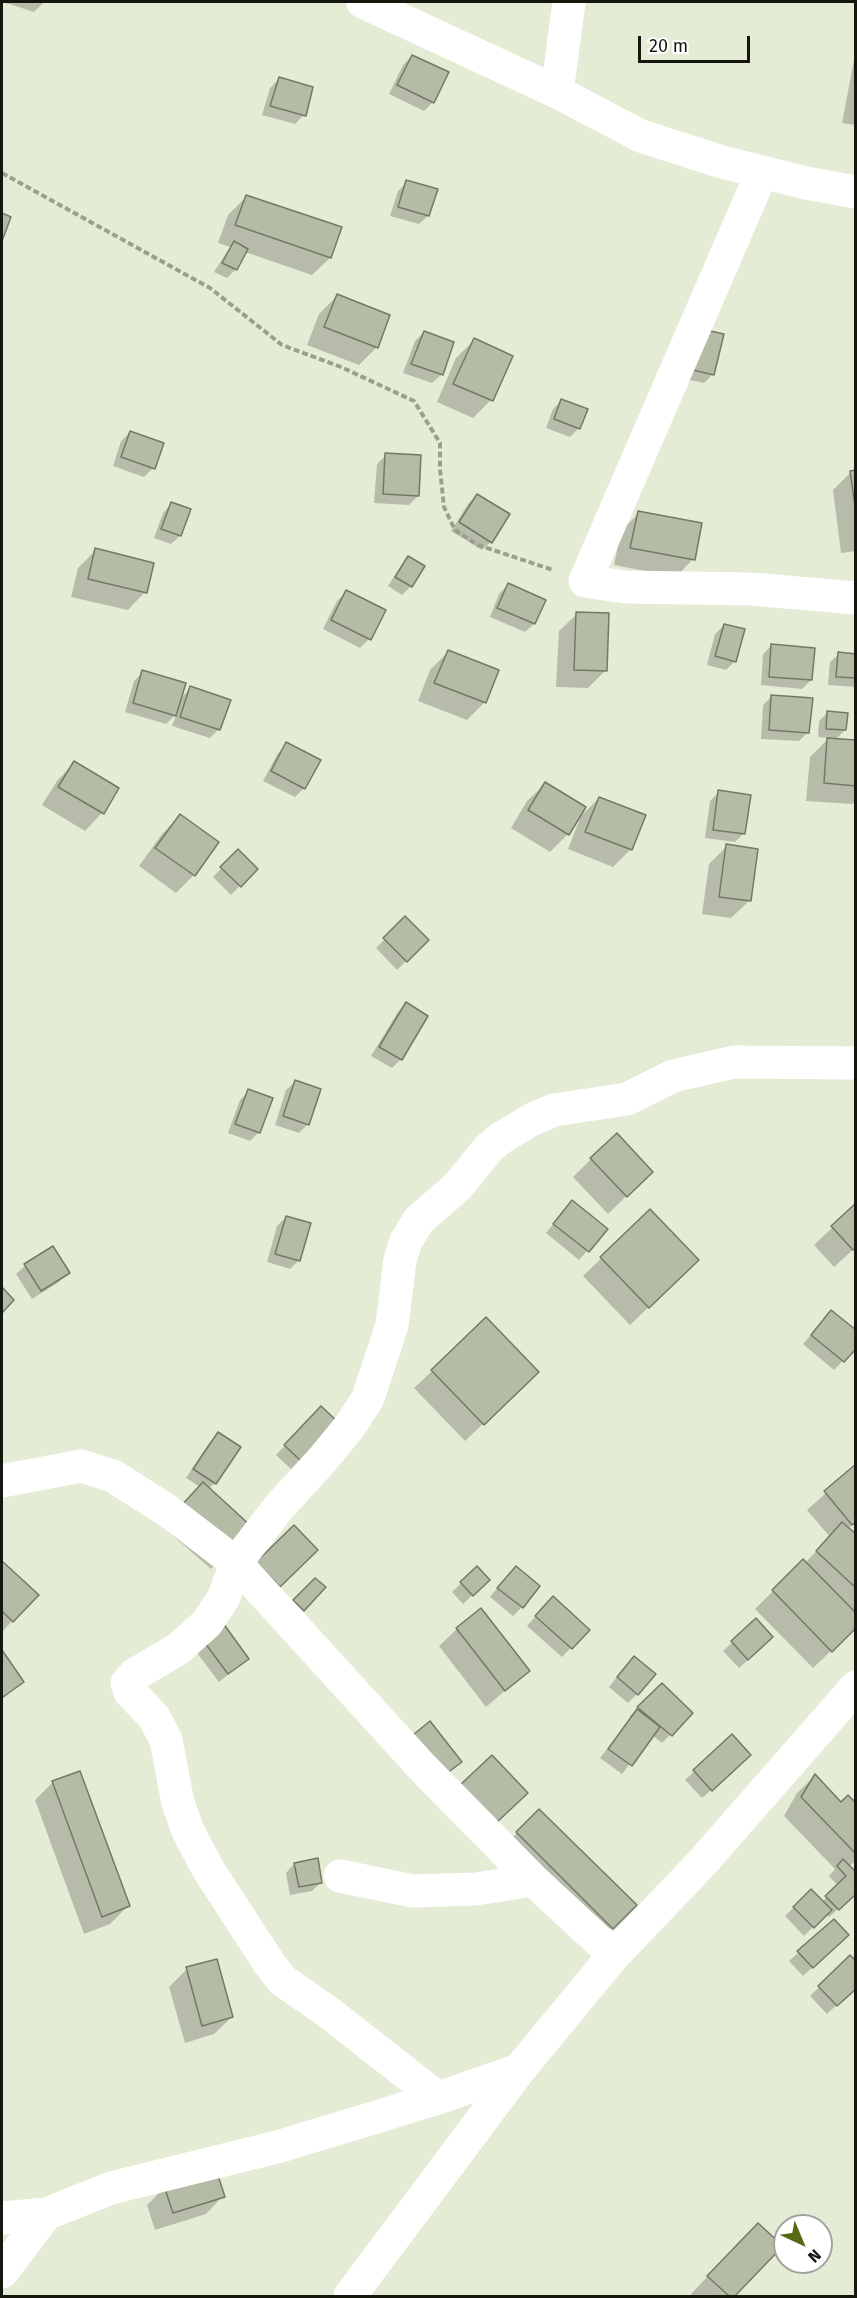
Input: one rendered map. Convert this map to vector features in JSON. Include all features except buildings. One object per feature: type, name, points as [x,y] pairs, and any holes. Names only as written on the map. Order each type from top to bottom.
[{"type":"street","points":[[363,2],[557,92],[641,136],[762,172],[855,192]]},
{"type":"street","points":[[557,92],[569,2]]},
{"type":"street","points":[[762,172],[585,581],[626,587],[751,589],[855,598]]},
{"type":"street","points":[[438,2098],[328,2012],[282,1980],[276,1972],[208,1869],[188,1831],[178,1803],[165,1740],[154,1717],[130,1692],[127,1683],[134,1675],[178,1649],[207,1623],[224,1598],[236,1563],[279,1507],[323,1459],[368,1398],[392,1325],[400,1260],[406,1241],[419,1220],[458,1186],[498,1140],[531,1120],[555,1110],[627,1099],[673,1076],[734,1062],[855,1063]]},
{"type":"street","points":[[2,1481],[81,1466],[113,1476],[168,1511],[236,1563],[422,1767],[533,1880],[614,1955]]},
{"type":"street","points":[[350,2296],[519,2070],[614,1955],[700,1864],[855,1688]]},
{"type":"street","points":[[340,1876],[414,1891],[476,1888],[533,1880]]},
{"type":"street","points":[[2,2218],[46,2214],[111,2188],[281,2146],[438,2098],[519,2070]]},
{"type":"street","points":[[2,2272],[46,2214]]},
{"type":"path","points":[[2,173],[210,288],[282,345],[341,367],[414,401],[440,443],[444,507],[455,530],[478,545],[585,581]]}]
